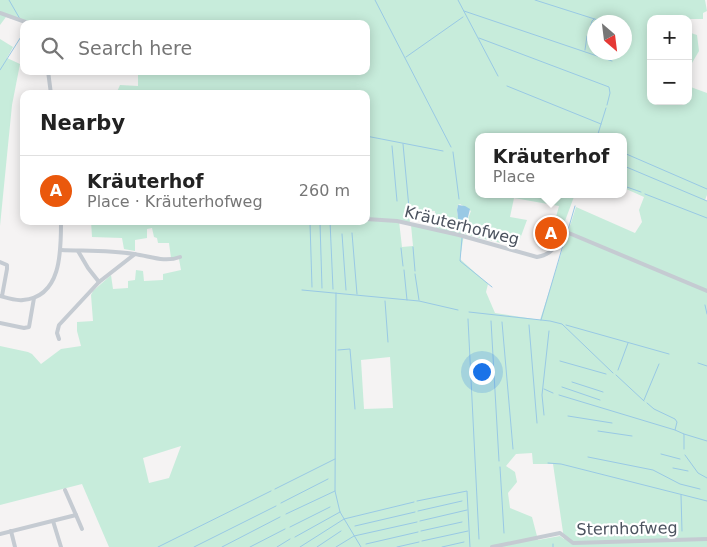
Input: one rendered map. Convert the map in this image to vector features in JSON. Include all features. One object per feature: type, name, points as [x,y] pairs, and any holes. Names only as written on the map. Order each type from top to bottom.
[{"type":"street","points":[[0,13],[23,20]]},
{"type":"street","points":[[49,75],[50,90]]},
{"type":"street","name":"Kräuterhofweg","points":[[370,219],[397,221],[459,234],[537,257],[544,256],[552,251],[564,231],[707,291]]},
{"type":"street","points":[[0,262],[7,265],[1,296],[21,301],[41,295],[48,288],[56,271],[61,250],[61,225]]},
{"type":"street","points":[[61,250],[135,254],[157,259],[180,257]]},
{"type":"street","points":[[78,250],[88,268],[99,282]]},
{"type":"street","points":[[59,339],[57,333],[59,325],[99,282],[135,254]]},
{"type":"street","points":[[0,323],[24,328],[29,327],[34,298]]},
{"type":"street","points":[[65,490],[82,529]]},
{"type":"street","points":[[0,534],[76,515]]},
{"type":"street","points":[[52,521],[60,547]]},
{"type":"street","points":[[11,531],[15,547]]},
{"type":"street","name":"Sternhofweg","points":[[492,547],[560,533],[572,544],[707,539]]},
{"type":"green space","points":[[0,0],[705,0],[707,11],[703,13],[703,19],[692,19],[692,15],[647,15],[647,105],[692,105],[692,87],[707,93],[707,195],[705,200],[707,201],[707,547],[109,547],[82,484],[0,505],[0,346],[28,352],[41,364],[61,349],[81,346],[77,322],[93,321],[91,295],[111,275],[113,289],[128,288],[128,281],[135,280],[136,270],[143,271],[144,281],[163,280],[163,274],[181,270],[179,259],[171,258],[169,243],[158,243],[152,228],[147,229],[147,238],[135,240],[135,251],[124,249],[122,238],[92,237],[91,225],[370,225],[370,90],[118,90],[120,85],[138,86],[138,75],[370,75],[370,20],[20,21],[6,17],[0,25]],"holes":[[[475,133],[627,133],[627,189],[644,197],[639,210],[642,222],[635,233],[576,207],[540,320],[495,313],[486,292],[488,284],[460,259],[464,234],[517,247],[527,220],[510,217],[514,198],[475,198]],[[460,204],[471,211],[465,226],[458,217],[457,211]],[[409,210],[435,211],[436,231],[411,225],[413,246],[402,247],[399,221],[410,223]],[[390,357],[393,408],[364,409],[361,360]],[[181,446],[169,478],[149,483],[143,458]],[[532,453],[533,464],[553,464],[564,539],[560,536],[538,540],[532,517],[510,508],[508,493],[517,482],[515,472],[506,466],[516,454]]]},
{"type":"green space","points":[[692,33],[697,35],[699,51],[692,63]]},
{"type":"green space","points":[[0,39],[13,47],[7,58],[20,64],[12,105],[0,226]]},
{"type":"green space","points":[[514,198],[574,198],[565,221],[556,217],[559,206]]},
{"type":"water","points":[[458,205],[470,209],[466,225],[463,228],[459,226]]},
{"type":"waterway","points":[[9,0],[20,19]]},
{"type":"waterway","points":[[375,0],[451,147]]},
{"type":"waterway","points":[[458,0],[498,76]]},
{"type":"waterway","points":[[535,0],[587,17]]},
{"type":"waterway","points":[[464,11],[612,61]]},
{"type":"waterway","points":[[406,57],[463,17]]},
{"type":"waterway","points":[[585,50],[587,36]]},
{"type":"waterway","points":[[0,70],[20,38]]},
{"type":"waterway","points":[[479,38],[609,87],[610,93],[607,105]]},
{"type":"waterway","points":[[507,86],[601,124]]},
{"type":"waterway","points":[[598,133],[606,108]]},
{"type":"waterway","points":[[370,137],[443,151]]},
{"type":"waterway","points":[[403,144],[409,208]]},
{"type":"waterway","points":[[392,146],[397,201]]},
{"type":"waterway","points":[[453,152],[459,199]]},
{"type":"waterway","points":[[627,154],[707,189]]},
{"type":"waterway","points":[[627,167],[707,201]]},
{"type":"waterway","points":[[627,187],[641,192]]},
{"type":"waterway","points":[[645,194],[707,218]]},
{"type":"waterway","points":[[568,230],[575,206]]},
{"type":"waterway","points":[[310,225],[312,287]]},
{"type":"waterway","points":[[320,225],[322,288]]},
{"type":"waterway","points":[[330,225],[333,289]]},
{"type":"waterway","points":[[352,233],[357,294]]},
{"type":"waterway","points":[[342,234],[346,290]]},
{"type":"waterway","points":[[541,320],[566,235]]},
{"type":"waterway","points":[[462,238],[460,261],[492,287]]},
{"type":"waterway","points":[[413,247],[415,271]]},
{"type":"waterway","points":[[401,248],[403,266]]},
{"type":"waterway","points":[[404,270],[407,300]]},
{"type":"waterway","points":[[415,274],[419,300]]},
{"type":"waterway","points":[[302,290],[419,301],[458,310]]},
{"type":"waterway","points":[[336,293],[335,491],[340,512],[361,547]]},
{"type":"waterway","points":[[385,301],[388,342]]},
{"type":"waterway","points":[[705,305],[707,314]]},
{"type":"waterway","points":[[469,312],[562,324],[613,373]]},
{"type":"waterway","points":[[468,319],[479,539]]},
{"type":"waterway","points":[[491,321],[499,461]]},
{"type":"waterway","points":[[502,322],[513,449]]},
{"type":"waterway","points":[[529,325],[537,423]]},
{"type":"waterway","points":[[566,325],[669,354]]},
{"type":"waterway","points":[[544,415],[542,395],[549,331]]},
{"type":"waterway","points":[[618,370],[628,343]]},
{"type":"waterway","points":[[338,350],[350,349],[355,409]]},
{"type":"waterway","points":[[560,361],[606,374]]},
{"type":"waterway","points":[[698,363],[707,366]]},
{"type":"waterway","points":[[644,400],[659,364]]},
{"type":"waterway","points":[[616,375],[644,401]]},
{"type":"waterway","points":[[572,382],[603,392]]},
{"type":"waterway","points":[[562,387],[600,400]]},
{"type":"waterway","points":[[544,389],[553,393]]},
{"type":"waterway","points":[[559,395],[675,430]]},
{"type":"waterway","points":[[647,403],[654,409],[675,419],[677,422],[675,430],[684,434],[684,449]]},
{"type":"waterway","points":[[568,416],[612,423]]},
{"type":"waterway","points":[[598,431],[632,436]]},
{"type":"waterway","points":[[684,434],[707,441]]},
{"type":"waterway","points":[[661,454],[680,459]]},
{"type":"waterway","points":[[685,455],[698,473],[707,478]]},
{"type":"waterway","points":[[588,457],[653,470],[680,484],[700,489]]},
{"type":"waterway","points":[[275,489],[335,459]]},
{"type":"waterway","points":[[548,463],[561,464],[707,501]]},
{"type":"waterway","points":[[500,467],[504,533]]},
{"type":"waterway","points":[[673,468],[688,471]]},
{"type":"waterway","points":[[281,503],[328,479]]},
{"type":"waterway","points":[[158,547],[271,491]]},
{"type":"waterway","points":[[286,514],[335,491]]},
{"type":"waterway","points":[[417,501],[467,491],[470,547]]},
{"type":"waterway","points":[[681,495],[682,531]]},
{"type":"waterway","points":[[418,511],[462,501]]},
{"type":"waterway","points":[[300,547],[344,519],[414,502]]},
{"type":"waterway","points":[[194,547],[276,506]]},
{"type":"waterway","points":[[290,527],[330,507]]},
{"type":"waterway","points":[[420,521],[467,510]]},
{"type":"waterway","points":[[295,537],[340,512]]},
{"type":"waterway","points":[[355,526],[415,512]]},
{"type":"waterway","points":[[222,547],[280,517]]},
{"type":"waterway","points":[[336,547],[354,536],[417,522]]},
{"type":"waterway","points":[[421,531],[462,522]]},
{"type":"waterway","points":[[250,547],[285,529]]},
{"type":"waterway","points":[[317,547],[341,531]]},
{"type":"waterway","points":[[422,541],[468,531]]},
{"type":"waterway","points":[[366,544],[418,532]]},
{"type":"waterway","points":[[277,547],[290,539]]},
{"type":"waterway","points":[[397,547],[419,542]]},
{"type":"waterway","points":[[442,547],[464,542]]},
{"type":"place","name":"Kräuterhof","points":[[551,233]]}]
